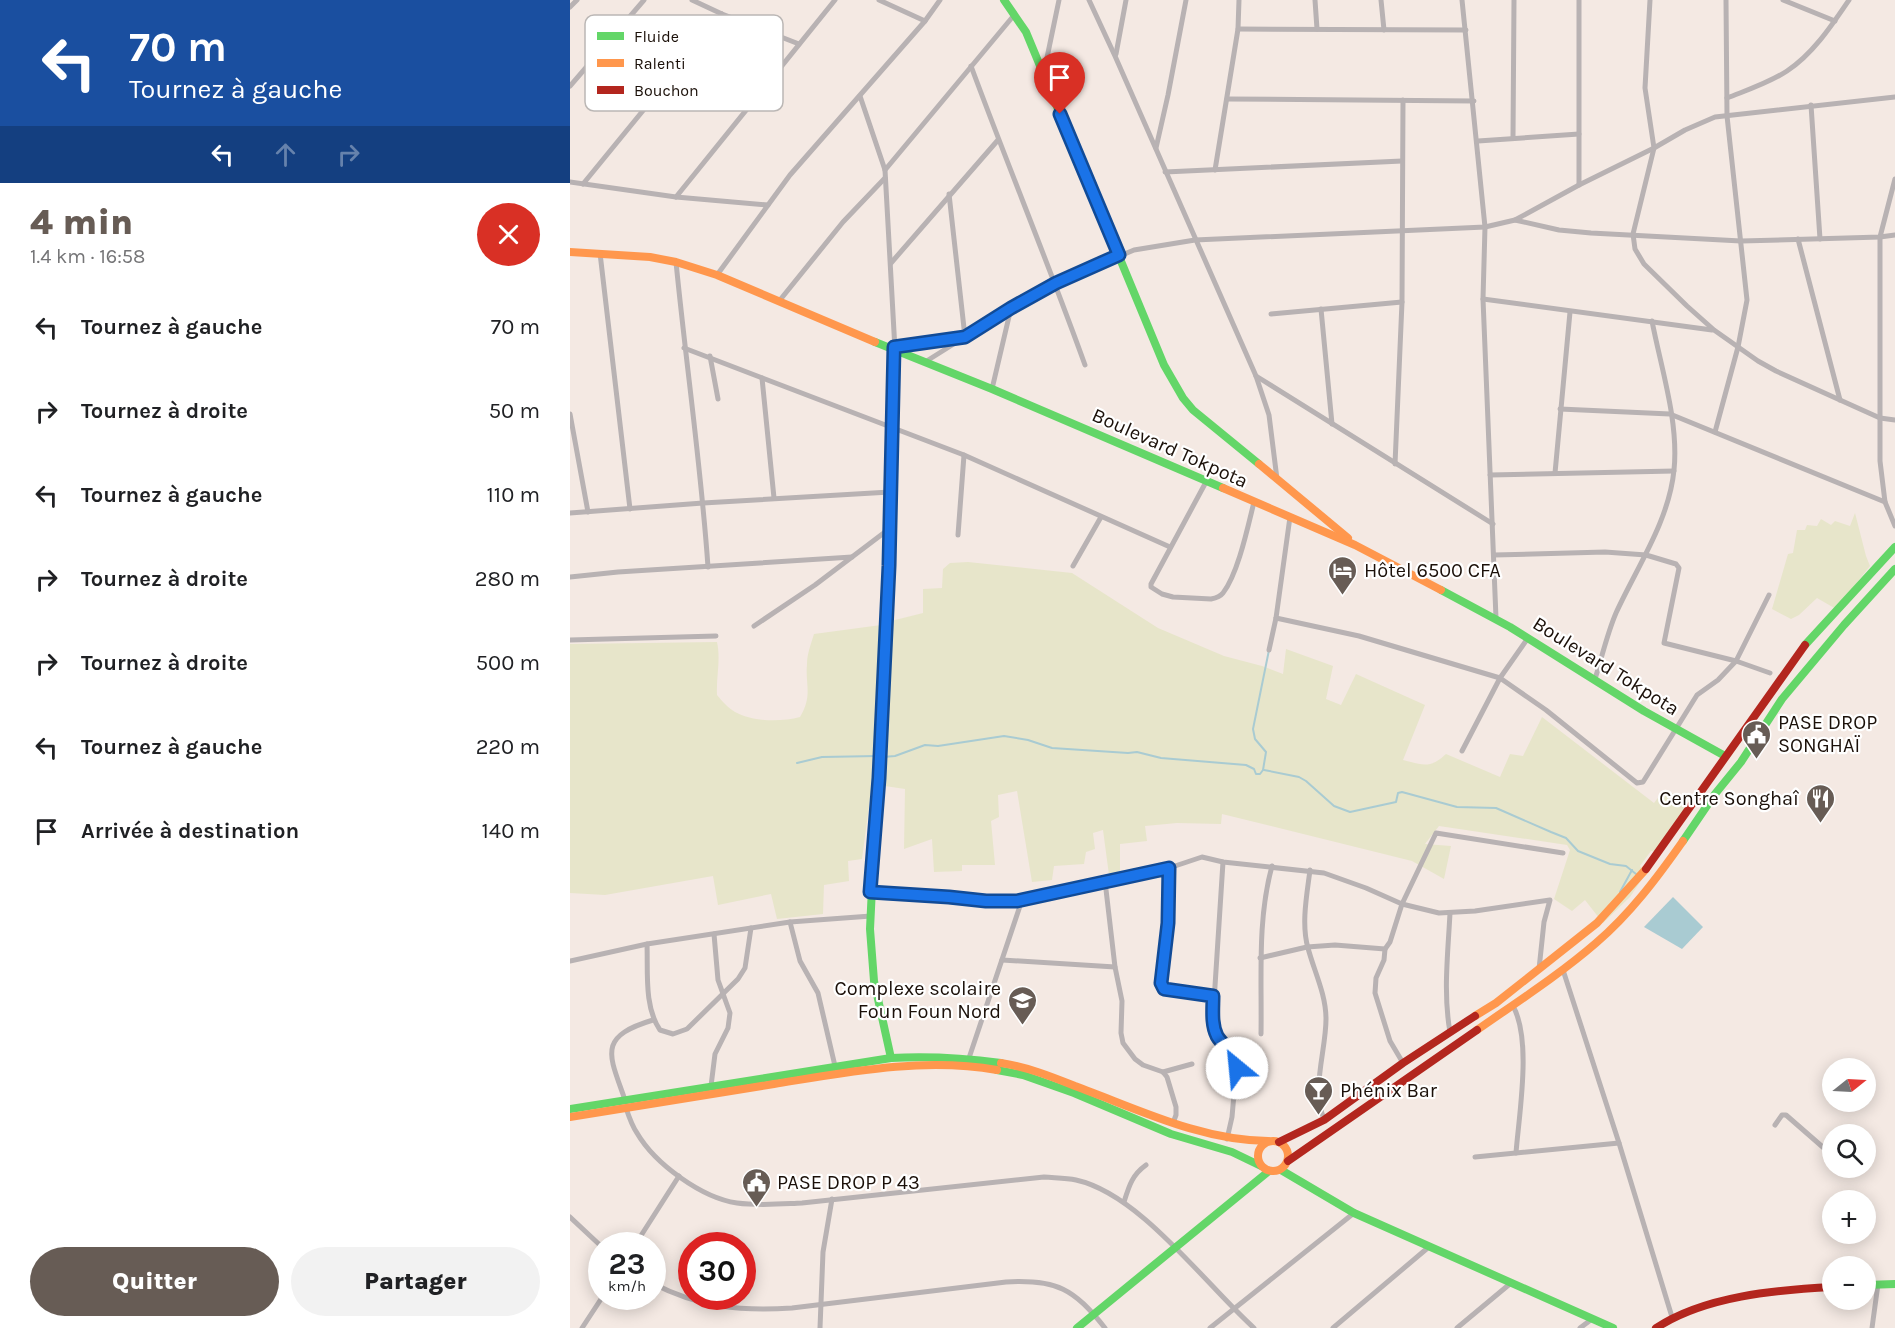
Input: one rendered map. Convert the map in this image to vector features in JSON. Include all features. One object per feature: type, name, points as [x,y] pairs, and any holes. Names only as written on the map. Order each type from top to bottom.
[{"type":"main road","points":[[1004,0],[1026,32],[1164,365],[1183,398],[1224,437],[1355,544]]},
{"type":"main road","name":"Boulevard Tokpota","points":[[570,252],[600,252],[676,262],[717,275],[1355,544],[1496,618],[1677,730],[1725,756]]},
{"type":"main road","points":[[891,1058],[876,993],[872,957],[870,892],[879,778],[890,528],[894,349]]},
{"type":"main road","points":[[570,1117],[711,1086],[891,1058],[921,1056],[969,1058],[1020,1066],[1173,1123],[1247,1142],[1279,1142],[1324,1119],[1403,1063],[1496,1003],[1597,923],[1639,879],[1802,648],[1895,547]]},
{"type":"main road","points":[[1281,1170],[1288,1161],[1563,970],[1605,935],[1653,884],[1741,762],[1782,699],[1895,569]]},
{"type":"main road","points":[[570,1109],[625,1104],[892,1067],[972,1066],[1023,1076],[1050,1084],[1171,1134],[1232,1152],[1265,1168],[1281,1170],[1354,1213],[1613,1328]]},
{"type":"main road","points":[[1265,1168],[1259,1161],[1258,1152],[1268,1141]]},
{"type":"main road","points":[[1279,1142],[1288,1152],[1288,1161]]},
{"type":"main road","points":[[1077,1328],[1176,1247],[1265,1168]]},
{"type":"main road","points":[[1878,1284],[1895,1284]]},
{"type":"main road","points":[[1656,1328],[1693,1307],[1718,1300],[1822,1288]]},
{"type":"street","points":[[570,7],[577,0]]},
{"type":"street","points":[[631,15],[644,0]]},
{"type":"street","points":[[692,0],[722,14]]},
{"type":"street","points":[[783,64],[835,0]]},
{"type":"street","points":[[879,0],[925,21]]},
{"type":"street","points":[[717,275],[790,175],[925,21],[940,0]]},
{"type":"street","points":[[1044,74],[1059,0]]},
{"type":"street","points":[[1089,0],[1256,376],[1269,415],[1277,480]]},
{"type":"street","points":[[1115,56],[1126,0]]},
{"type":"street","points":[[1156,148],[1186,0]]},
{"type":"street","points":[[1215,170],[1238,29],[1239,0]]},
{"type":"street","points":[[1315,0],[1317,29]]},
{"type":"street","points":[[1381,0],[1384,30]]},
{"type":"street","points":[[1462,0],[1485,227],[1483,299],[1496,618]]},
{"type":"street","points":[[1513,138],[1514,0]]},
{"type":"street","points":[[1579,0],[1579,185]]},
{"type":"street","points":[[1650,0],[1645,88],[1654,148],[1633,234],[1635,249],[1644,264],[1714,330],[1738,347],[1776,371],[1880,417],[1895,420]]},
{"type":"street","points":[[1715,432],[1738,347],[1747,300],[1727,116],[1726,0]]},
{"type":"street","points":[[1783,0],[1835,21]]},
{"type":"street","points":[[1726,98],[1769,81],[1795,65],[1835,21],[1849,0]]},
{"type":"street","points":[[885,170],[1015,14]]},
{"type":"street","points":[[1238,29],[1466,30]]},
{"type":"street","points":[[783,38],[799,44]]},
{"type":"street","points":[[971,66],[998,140],[1056,283],[1085,365]]},
{"type":"street","points":[[570,86],[585,69]]},
{"type":"street","points":[[860,96],[885,170],[894,349],[965,337]]},
{"type":"street","points":[[925,362],[1011,308],[1056,283],[1119,255],[1155,246],[1195,240],[1485,227],[1515,220],[1579,185],[1715,117],[1895,97]]},
{"type":"street","points":[[1227,99],[1473,101]]},
{"type":"street","points":[[1395,464],[1402,302],[1403,100]]},
{"type":"street","points":[[1811,105],[1820,239]]},
{"type":"street","points":[[583,184],[643,111]]},
{"type":"street","points":[[676,197],[745,111]]},
{"type":"street","points":[[1478,141],[1579,134]]},
{"type":"street","points":[[891,263],[998,140]]},
{"type":"street","points":[[1165,172],[1402,161]]},
{"type":"street","points":[[780,300],[843,222],[885,178]]},
{"type":"street","points":[[1895,179],[1880,237],[1880,461],[1885,502],[1895,526]]},
{"type":"street","points":[[570,182],[676,197],[768,205]]},
{"type":"street","points":[[949,194],[965,337]]},
{"type":"street","points":[[1515,220],[1559,230],[1592,234],[1633,234],[1741,241],[1895,235]]},
{"type":"street","points":[[1798,239],[1840,400]]},
{"type":"street","points":[[600,252],[630,509]]},
{"type":"street","points":[[676,262],[703,502],[708,567]]},
{"type":"street","points":[[1483,299],[1714,330]]},
{"type":"street","points":[[1271,314],[1402,302]]},
{"type":"street","points":[[992,389],[1011,308]]},
{"type":"street","points":[[1321,309],[1332,424]]},
{"type":"street","points":[[1555,473],[1570,312]]},
{"type":"street","points":[[1595,679],[1615,615],[1646,555],[1665,506],[1674,471],[1674,434],[1652,321]]},
{"type":"street","points":[[684,348],[710,356],[964,456],[1170,547]]},
{"type":"street","points":[[710,356],[718,399]]},
{"type":"street","points":[[1256,376],[1493,524]]},
{"type":"street","points":[[762,378],[774,498]]},
{"type":"street","points":[[1560,409],[1670,414],[1885,502]]},
{"type":"street","points":[[570,414],[588,512]]},
{"type":"street","points":[[958,535],[964,456]]},
{"type":"street","points":[[1490,475],[1674,471]]},
{"type":"street","points":[[1206,482],[1151,584],[1151,587],[1162,594],[1173,597],[1218,598],[1224,592],[1237,563],[1254,502]]},
{"type":"street","points":[[570,513],[703,502],[890,492]]},
{"type":"street","points":[[1073,566],[1101,517]]},
{"type":"street","points":[[1269,651],[1276,618],[1290,517]]},
{"type":"street","points":[[754,626],[815,585],[890,528]]},
{"type":"street","points":[[1494,555],[1605,552],[1646,555],[1676,564],[1679,568],[1664,643],[1736,661],[1770,673]]},
{"type":"street","points":[[572,575],[852,557]]},
{"type":"street","points":[[1276,618],[1359,636],[1500,678],[1637,783],[1643,782],[1697,695],[1730,669],[1736,661],[1769,595]]},
{"type":"street","points":[[570,640],[716,636]]},
{"type":"street","points":[[1462,751],[1500,678],[1528,638]]},
{"type":"street","points":[[1403,1063],[1390,1041],[1375,993],[1376,978],[1402,904],[1436,833],[1563,853]]},
{"type":"street","points":[[870,892],[986,901],[1022,900],[1169,868],[1202,857],[1223,862],[1310,870],[1345,880],[1402,904],[1450,914],[1550,900],[1544,922],[1539,970]]},
{"type":"street","points":[[1223,862],[1213,996],[1214,1028],[1218,1039],[1235,1054],[1237,1059],[1232,1117],[1227,1138]]},
{"type":"street","points":[[1261,1034],[1260,958],[1265,896],[1272,866]]},
{"type":"street","points":[[1169,868],[1168,923],[1161,983],[1164,989],[1213,996]]},
{"type":"street","points":[[1310,870],[1306,903],[1307,947],[1326,1009],[1319,1094],[1320,1111],[1324,1119]]},
{"type":"street","points":[[1105,881],[1114,967],[1122,1001],[1123,1043],[1135,1059],[1143,1065],[1164,1072],[1192,1064]]},
{"type":"street","points":[[969,1058],[1022,900]]},
{"type":"street","points":[[1450,914],[1446,976],[1450,1032]]},
{"type":"street","points":[[570,961],[647,944],[789,922],[871,916]]},
{"type":"street","points":[[789,922],[800,961],[818,993],[835,1066]]},
{"type":"street","points":[[647,944],[648,984],[653,1020],[660,1030],[666,1033],[681,1032],[687,1029],[738,979],[745,968],[751,928]]},
{"type":"street","points":[[711,1086],[715,1054],[728,1028],[730,1013],[722,994],[716,966],[714,934]]},
{"type":"street","points":[[1260,958],[1307,947],[1348,945],[1385,949]]},
{"type":"street","points":[[1002,960],[1114,967]]},
{"type":"street","points":[[1563,970],[1672,1317]]},
{"type":"street","points":[[1513,1006],[1520,1027],[1523,1060],[1516,1153]]},
{"type":"street","points":[[653,1020],[616,1037],[611,1053],[613,1066],[638,1135],[664,1165],[702,1190],[736,1202],[766,1204],[1044,1177],[1077,1180],[1124,1202],[1176,1247],[1233,1309],[1254,1328]]},
{"type":"street","points":[[1164,1072],[1176,1107],[1173,1123]]},
{"type":"street","points":[[1775,1125],[1782,1115],[1786,1115],[1822,1146]]},
{"type":"street","points":[[1475,1157],[1619,1143]]},
{"type":"street","points":[[1124,1202],[1131,1180],[1136,1172],[1146,1165]]},
{"type":"street","points":[[643,1232],[679,1176]]},
{"type":"street","points":[[820,1328],[823,1252],[832,1199]]},
{"type":"street","points":[[1210,1328],[1354,1213]]},
{"type":"street","points":[[570,1217],[588,1234]]},
{"type":"street","points":[[1333,1328],[1430,1246]]},
{"type":"street","points":[[666,1289],[685,1297],[731,1309],[758,1310],[1006,1282],[1034,1281],[1059,1286],[1078,1297],[1105,1328]]},
{"type":"street","points":[[1457,1328],[1512,1282]]},
{"type":"street","points":[[1872,1328],[1878,1284]]},
{"type":"street","points":[[582,1328],[594,1310]]},
{"type":"street","points":[[1580,1328],[1592,1319]]},
{"type":"shaded area","points":[[1855,513],[1870,566],[1836,609],[1817,598],[1799,615],[1791,619],[1772,609],[1788,554],[1793,553],[1797,530],[1805,530],[1807,525],[1817,526],[1821,519],[1831,525],[1835,521],[1850,526]]},
{"type":"shaded area","points":[[968,562],[1072,573],[1158,628],[1224,656],[1283,674],[1286,649],[1333,666],[1326,699],[1341,705],[1356,674],[1425,705],[1403,760],[1431,764],[1446,754],[1500,777],[1510,754],[1523,756],[1542,717],[1654,803],[1664,790],[1694,802],[1662,852],[1651,851],[1640,866],[1646,873],[1630,897],[1603,923],[1585,900],[1572,911],[1554,899],[1570,850],[1567,845],[1439,826],[1425,844],[1451,846],[1444,879],[1412,861],[1222,814],[1221,824],[1177,823],[1145,826],[1147,841],[1120,844],[1120,871],[1109,875],[1103,830],[1093,833],[1095,849],[1086,852],[1084,864],[1054,866],[1052,880],[1032,882],[1017,791],[998,795],[999,817],[991,821],[995,865],[962,865],[962,871],[934,872],[932,839],[904,849],[905,789],[885,786],[885,777],[873,776],[862,859],[848,861],[849,881],[824,885],[823,914],[777,919],[771,894],[718,905],[713,876],[605,895],[570,893],[570,644],[717,642],[719,655],[717,695],[721,700],[732,710],[750,718],[784,720],[800,717],[804,709],[807,696],[808,656],[814,634],[881,625],[875,722],[885,724],[891,621],[923,613],[923,589],[942,588],[943,569],[950,563]]},
{"type":"water","points":[[1673,897],[1703,927],[1682,949],[1644,927]]},
{"type":"waterway","points":[[883,757],[895,756],[925,745],[938,746],[1004,736],[1028,740],[1052,748],[1137,752],[1161,758],[1246,765],[1254,769],[1256,774],[1260,774],[1263,770],[1266,752],[1255,739],[1253,729],[1269,650]]},
{"type":"waterway","points":[[797,763],[822,757],[877,756]]},
{"type":"waterway","points":[[1264,770],[1299,777],[1334,806],[1350,812],[1396,802],[1398,793],[1402,792],[1457,807],[1496,808],[1566,838],[1578,851],[1610,864],[1626,866],[1636,874]]},
{"type":"waterway","points":[[1620,892],[1632,870]]},
{"type":"traffic: fast","points":[[1004,0],[1026,32],[1164,365],[1183,398],[1193,410],[1259,464]]},
{"type":"traffic: fast","points":[[875,342],[992,389],[1223,488]]},
{"type":"traffic: fast","points":[[893,434],[895,350]]},
{"type":"traffic: fast","points":[[1805,645],[1895,547]]},
{"type":"traffic: fast","points":[[1683,841],[1715,794],[1741,762],[1782,699],[1895,569]]},
{"type":"traffic: fast","points":[[1441,590],[1510,627],[1644,711],[1725,756]]},
{"type":"traffic: fast","points":[[883,662],[870,929],[874,981],[891,1058]]},
{"type":"traffic: fast","points":[[570,1109],[891,1058],[946,1058],[1001,1063]]},
{"type":"traffic: fast","points":[[997,1070],[1023,1075],[1074,1093],[1171,1134],[1232,1152],[1261,1166]]},
{"type":"traffic: fast","points":[[1281,1170],[1354,1213],[1613,1328]]},
{"type":"traffic: fast","points":[[1077,1328],[1269,1171]]},
{"type":"traffic: fast","points":[[1876,1285],[1895,1284]]},
{"type":"traffic: slow","points":[[570,252],[650,257],[676,262],[717,275],[875,342]]},
{"type":"traffic: slow","points":[[1259,464],[1348,538]]},
{"type":"traffic: slow","points":[[1223,488],[1355,545],[1441,590]]},
{"type":"traffic: slow","points":[[1477,1030],[1553,977],[1608,932],[1642,895],[1683,841]]},
{"type":"traffic: slow","points":[[1475,1016],[1496,1003],[1597,923],[1646,869]]},
{"type":"traffic: slow","points":[[1001,1063],[1038,1072],[1169,1122],[1218,1135],[1268,1141]]},
{"type":"traffic: slow","points":[[570,1117],[886,1068],[941,1065],[997,1070]]},
{"type":"traffic: slow","points":[[1273,1141],[1284,1145],[1288,1156],[1284,1167],[1273,1171],[1262,1167],[1258,1156],[1262,1145],[1273,1141]]},
{"type":"traffic: jam","points":[[883,662],[893,434]]},
{"type":"traffic: jam","points":[[1646,869],[1805,645]]},
{"type":"traffic: jam","points":[[1279,1142],[1324,1120],[1403,1063],[1475,1016]]},
{"type":"traffic: jam","points":[[1288,1161],[1477,1030]]},
{"type":"traffic: jam","points":[[1656,1328],[1675,1317],[1718,1302],[1764,1293],[1822,1288]]},
{"type":"place","name":"Hôtel 6500 CFA","points":[[1343,596]]},
{"type":"place","name":"PASE DROP SONGHAÏ","points":[[1757,760]]},
{"type":"place","name":"Centre Songhaî","points":[[1820,824]]},
{"type":"place","name":"Complexe scolaire Foun Foun Nord","points":[[1022,1026]]},
{"type":"place","name":"Phénix Bar","points":[[1319,1116]]},
{"type":"place","name":"PASE DROP P 43","points":[[756,1208]]},
{"type":"route","points":[[1060,114],[1119,255],[1056,283],[965,337],[894,347],[889,566],[879,778],[870,892],[986,901],[1017,901],[1169,868],[1170,895],[1161,983],[1164,989],[1176,992],[1213,996],[1214,1028],[1218,1039],[1235,1054],[1237,1068]]}]
